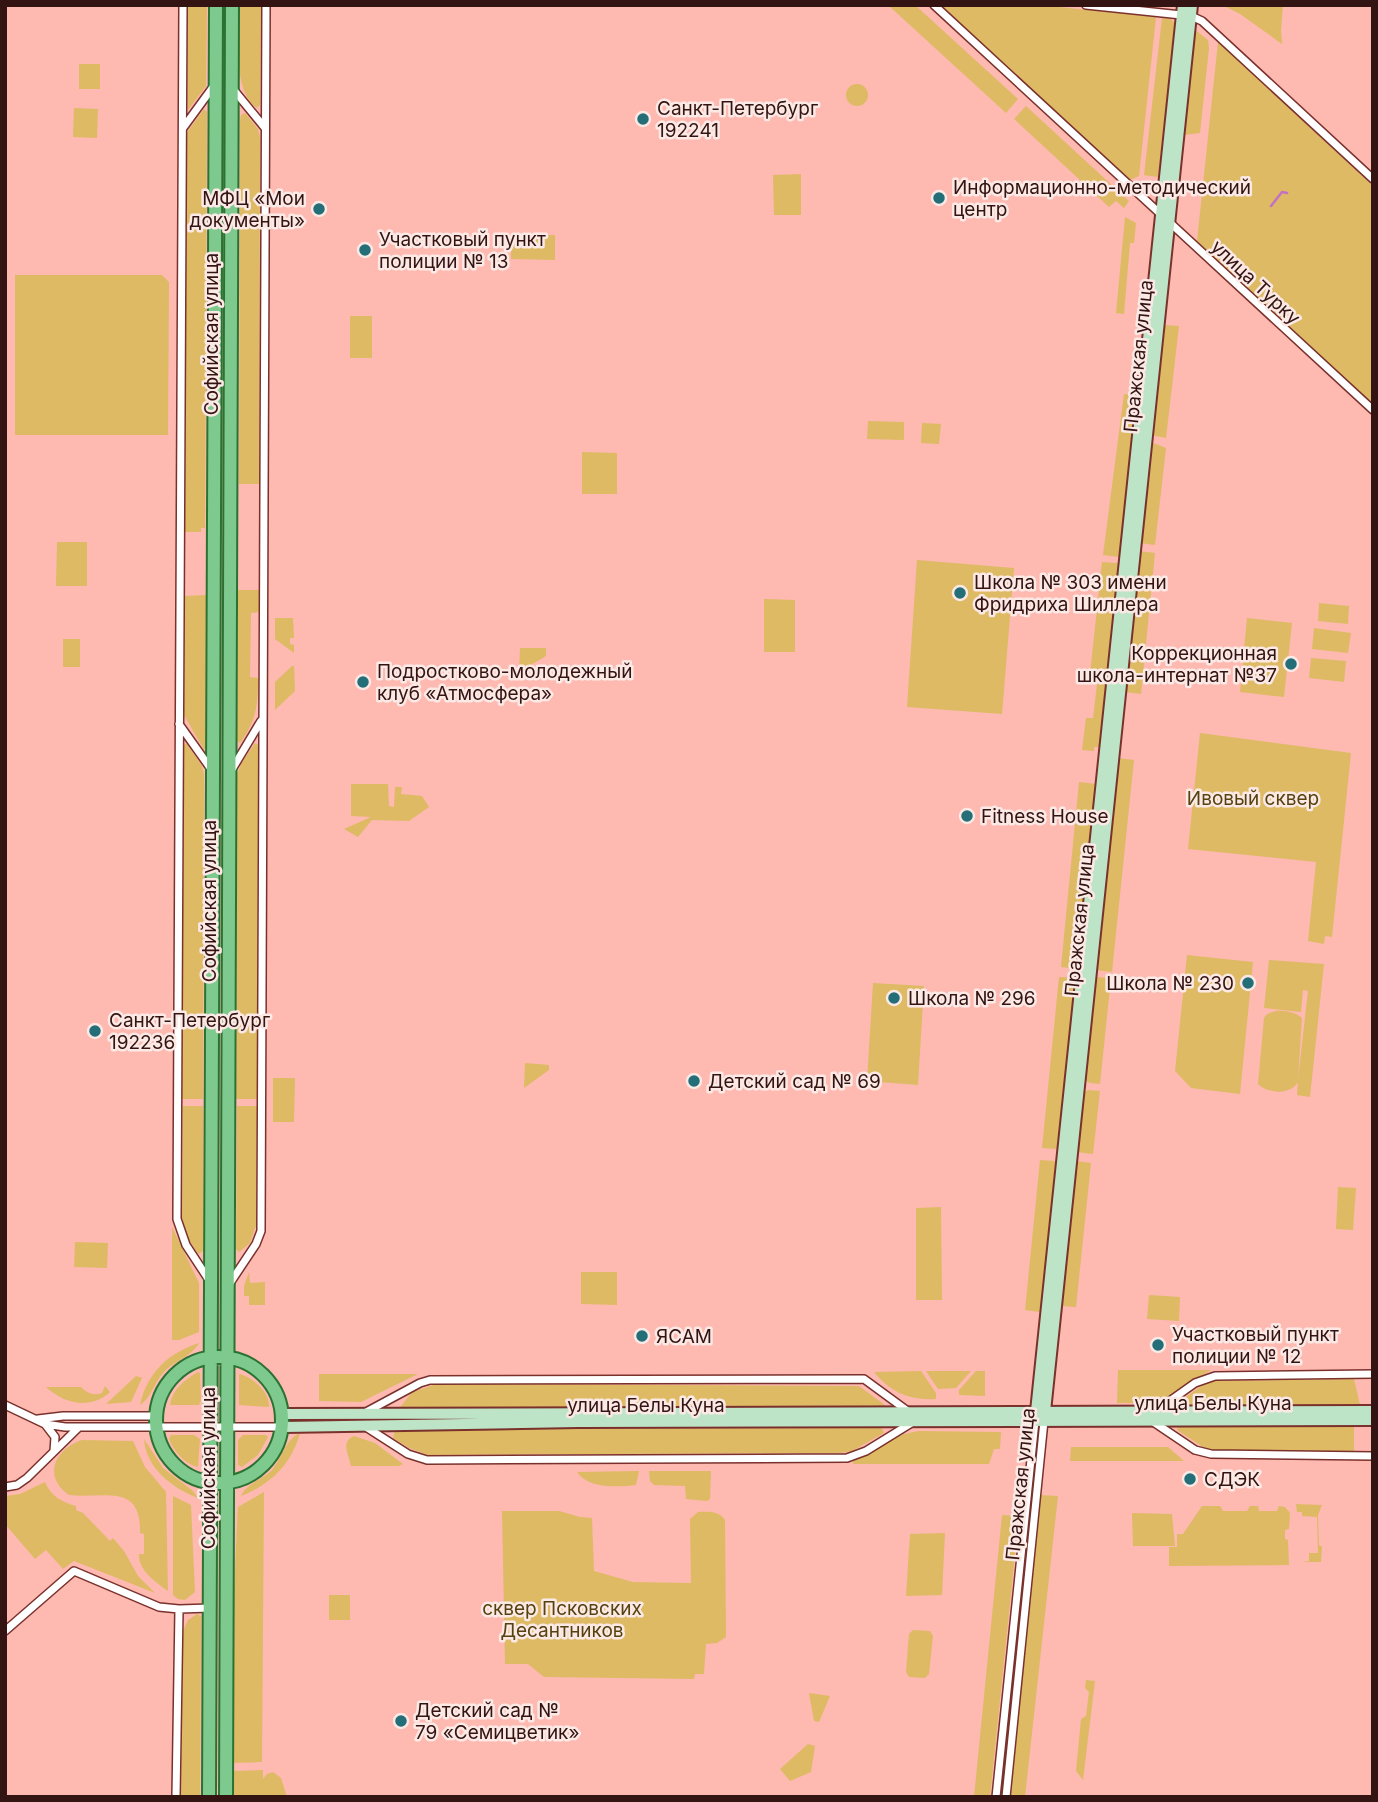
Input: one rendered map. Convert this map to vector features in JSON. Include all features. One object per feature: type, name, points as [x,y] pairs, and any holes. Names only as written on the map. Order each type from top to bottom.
[{"type":"main road","name":"Софийская улица","points":[[209,1797],[216,5]]},
{"type":"main road","name":"Софийская улица","points":[[226,1797],[232,5]]},
{"type":"main road","points":[[213,856],[229,857]]},
{"type":"main road","points":[[211,1357],[227,1357],[253,1368],[267,1380],[277,1396],[284,1420],[275,1448],[261,1466],[241,1479],[227,1483],[210,1482],[195,1478],[174,1464],[164,1451],[155,1421],[160,1397],[177,1373],[193,1363],[211,1357]]},
{"type":"street","points":[[183,5],[177,1219],[186,1245],[211,1283]]},
{"type":"street","points":[[228,1286],[256,1244],[261,1231],[266,5]]},
{"type":"street","name":"улица Турку","points":[[934,5],[1373,410]]},
{"type":"street","points":[[1086,5],[1187,10],[1373,179]]},
{"type":"street","name":"Пражская улица","points":[[996,1797],[1040,1416],[1187,10]]},
{"type":"street","points":[[181,130],[216,84]]},
{"type":"street","points":[[232,88],[265,129]]},
{"type":"street","points":[[229,775],[263,719]]},
{"type":"street","points":[[179,724],[213,772]]},
{"type":"street","points":[[1373,1374],[1215,1376],[1195,1383],[1154,1416],[1195,1450],[1211,1454],[1373,1456]]},
{"type":"street","points":[[574,1379],[864,1379],[912,1417],[866,1451],[847,1458],[568,1460],[427,1460],[408,1454],[362,1420],[420,1383],[430,1380],[574,1379]]},
{"type":"street","points":[[5,1405],[41,1421],[55,1437],[54,1451]]},
{"type":"street","name":"улица Белы Куна","points":[[1154,1416],[1373,1410]]},
{"type":"street","name":"улица Белы Куна","points":[[41,1421],[63,1416],[228,1427],[284,1420],[1040,1416],[1373,1420]]},
{"type":"street","name":"Пражская улица","points":[[1006,1797],[1040,1416]]},
{"type":"street","name":"улица Белы Куна","points":[[41,1421],[78,1428],[155,1421]]},
{"type":"street","points":[[5,1487],[22,1482],[78,1428]]},
{"type":"street","points":[[5,1631],[74,1571],[159,1607],[210,1608]]},
{"type":"street","points":[[176,1797],[179,1609]]},
{"type":"green space","points":[[187,5],[207,5],[206,86],[188,110]]},
{"type":"green space","points":[[240,5],[261,5],[260,105],[257,108],[249,100],[240,75]]},
{"type":"green space","points":[[888,5],[915,5],[1018,99],[1006,113]]},
{"type":"green space","points":[[941,5],[1039,5],[1156,17],[1139,176],[1130,180]]},
{"type":"green space","points":[[1222,5],[1283,5],[1282,44],[1240,14]]},
{"type":"green space","points":[[1162,18],[1171,19],[1175,24],[1158,177],[1144,175]]},
{"type":"green space","points":[[1194,29],[1208,40],[1209,48],[1200,133],[1183,135]]},
{"type":"green space","points":[[1218,42],[1373,186],[1373,404],[1197,241]]},
{"type":"green space","points":[[79,64],[100,64],[100,89],[79,89]]},
{"type":"green space","points":[[857,84],[865,87],[868,95],[865,103],[857,106],[849,103],[846,95],[849,87]]},
{"type":"green space","points":[[1026,106],[1129,201],[1124,208],[1116,201],[1109,207],[1014,119]]},
{"type":"green space","points":[[74,108],[98,109],[97,138],[73,137]]},
{"type":"green space","points":[[204,109],[207,112],[205,528],[201,528],[201,532],[185,532],[186,137]]},
{"type":"green space","points":[[245,113],[258,129],[260,138],[259,484],[239,484],[240,122],[241,115]]},
{"type":"green space","points":[[801,174],[801,215],[774,215],[773,175]]},
{"type":"green space","points":[[1125,217],[1136,223],[1134,243],[1130,243],[1124,314],[1116,313]]},
{"type":"green space","points":[[511,235],[555,235],[555,260],[511,259]]},
{"type":"green space","points":[[15,275],[162,275],[169,282],[168,435],[15,435]]},
{"type":"green space","points":[[350,316],[372,316],[372,358],[350,358]]},
{"type":"green space","points":[[1163,325],[1179,326],[1166,438],[1151,435]]},
{"type":"green space","points":[[1124,394],[1136,398],[1119,557],[1103,555]]},
{"type":"green space","points":[[868,421],[904,422],[904,440],[867,439]]},
{"type":"green space","points":[[922,423],[941,424],[939,444],[921,443]]},
{"type":"green space","points":[[1151,442],[1166,448],[1155,545],[1140,543]]},
{"type":"green space","points":[[582,452],[617,453],[617,494],[582,494]]},
{"type":"green space","points":[[57,542],[87,542],[87,586],[56,586]]},
{"type":"green space","points":[[1139,551],[1155,553],[1141,694],[1125,692]]},
{"type":"green space","points":[[917,560],[1014,568],[1002,714],[907,707]]},
{"type":"green space","points":[[1102,562],[1118,563],[1099,747],[1094,747],[1094,751],[1082,750],[1086,718],[1093,718],[1097,684],[1089,683]]},
{"type":"green space","points":[[238,590],[259,590],[259,612],[251,613],[250,677],[258,678],[257,704],[250,727],[240,743],[237,741]]},
{"type":"green space","points":[[206,595],[204,750],[184,715],[185,596]]},
{"type":"green space","points":[[764,599],[795,600],[795,652],[764,652]]},
{"type":"green space","points":[[1319,603],[1349,606],[1348,624],[1318,621]]},
{"type":"green space","points":[[275,618],[293,618],[294,638],[290,638],[290,644],[294,645],[294,653],[275,639]]},
{"type":"green space","points":[[1247,618],[1292,623],[1284,697],[1240,692]]},
{"type":"green space","points":[[1314,628],[1351,633],[1348,653],[1312,649]]},
{"type":"green space","points":[[63,639],[80,639],[80,667],[63,667]]},
{"type":"green space","points":[[520,648],[546,648],[546,656],[519,672]]},
{"type":"green space","points":[[1311,658],[1346,661],[1344,682],[1309,678]]},
{"type":"green space","points":[[292,666],[295,691],[275,710],[275,682]]},
{"type":"green space","name":"Ивовый сквер","points":[[1200,733],[1351,753],[1332,937],[1325,936],[1324,944],[1308,941],[1316,862],[1188,849]]},
{"type":"green space","points":[[186,743],[202,766],[204,775],[203,1099],[182,1099]]},
{"type":"green space","points":[[255,743],[258,745],[257,1099],[236,1099],[237,774]]},
{"type":"green space","points":[[1118,758],[1134,760],[1112,972],[1095,970]]},
{"type":"green space","points":[[1079,782],[1096,784],[1076,969],[1061,967]]},
{"type":"green space","points":[[351,784],[388,784],[389,806],[394,807],[395,787],[402,787],[401,794],[422,796],[429,807],[409,821],[372,820],[358,837],[344,829],[371,817],[351,816]]},
{"type":"green space","points":[[1187,955],[1253,962],[1240,1094],[1191,1088],[1175,1071]]},
{"type":"green space","points":[[1269,960],[1324,964],[1310,1097],[1297,1095],[1298,1082],[1290,1089],[1279,1092],[1267,1090],[1258,1084],[1264,1018],[1277,1011],[1302,1018],[1298,1079],[1308,991],[1303,990],[1301,1012],[1264,1008]]},
{"type":"green space","points":[[1059,977],[1075,978],[1057,1149],[1042,1148]]},
{"type":"green space","points":[[1095,977],[1111,978],[1100,1084],[1084,1080]]},
{"type":"green space","points":[[873,983],[924,986],[918,1085],[867,1081]]},
{"type":"green space","points":[[525,1063],[549,1065],[549,1070],[524,1088]]},
{"type":"green space","points":[[273,1078],[295,1078],[294,1122],[273,1122]]},
{"type":"green space","points":[[1100,1091],[1093,1154],[1076,1152],[1083,1092]]},
{"type":"green space","points":[[183,1106],[203,1106],[203,1251],[198,1254],[186,1235],[182,1218]]},
{"type":"green space","points":[[237,1106],[257,1106],[256,1226],[250,1243],[239,1252],[236,1249]]},
{"type":"green space","points":[[1040,1160],[1054,1161],[1056,1164],[1040,1312],[1025,1310]]},
{"type":"green space","points":[[1076,1161],[1091,1163],[1076,1307],[1061,1306]]},
{"type":"green space","points":[[1338,1187],[1356,1188],[1353,1230],[1336,1229]]},
{"type":"green space","points":[[941,1207],[942,1300],[916,1300],[916,1208]]},
{"type":"green space","points":[[172,1227],[199,1283],[199,1332],[179,1340],[172,1340]]},
{"type":"green space","points":[[75,1242],[108,1243],[107,1268],[74,1267]]},
{"type":"green space","points":[[249,1272],[250,1283],[265,1282],[265,1305],[249,1305],[249,1296],[244,1296]]},
{"type":"green space","points":[[581,1272],[617,1272],[617,1305],[581,1304]]},
{"type":"green space","points":[[1149,1295],[1180,1297],[1179,1321],[1147,1319]]},
{"type":"green space","points":[[199,1343],[164,1372],[140,1405],[148,1383],[160,1366],[178,1352]]},
{"type":"green space","points":[[1118,1370],[1211,1370],[1157,1403],[1117,1403]]},
{"type":"green space","points":[[921,1371],[936,1393],[936,1399],[901,1394],[874,1372]]},
{"type":"green space","points":[[926,1371],[971,1371],[956,1388],[938,1389]]},
{"type":"green space","points":[[976,1371],[985,1371],[985,1396],[959,1395],[959,1390]]},
{"type":"green space","points":[[198,1372],[201,1401],[199,1405],[170,1405],[180,1386]]},
{"type":"green space","points":[[240,1374],[260,1387],[267,1396],[269,1407],[239,1405]]},
{"type":"green space","points":[[319,1374],[418,1374],[361,1402],[319,1401]]},
{"type":"green space","points":[[136,1376],[142,1378],[131,1402],[106,1404]]},
{"type":"green space","points":[[1354,1379],[1360,1405],[1179,1406],[1177,1403],[1213,1381]]},
{"type":"green space","points":[[437,1384],[859,1386],[885,1405],[398,1410],[412,1392]]},
{"type":"green space","points":[[105,1386],[110,1392],[103,1398],[86,1403],[69,1401],[46,1387],[81,1387],[96,1394],[102,1393]]},
{"type":"green space","points":[[1178,1426],[1354,1426],[1354,1451],[1219,1451],[1206,1449],[1177,1430]]},
{"type":"green space","points":[[882,1428],[884,1433],[852,1451],[840,1453],[428,1455],[393,1438],[395,1429]]},
{"type":"green space","points":[[919,1431],[1001,1432],[1000,1449],[994,1449],[989,1464],[853,1464],[853,1460],[904,1434]]},
{"type":"green space","points":[[300,1433],[291,1455],[278,1472],[262,1486],[241,1496],[247,1488],[272,1470],[287,1445]]},
{"type":"green space","points":[[171,1435],[194,1435],[200,1439],[198,1467],[177,1453],[169,1439]]},
{"type":"green space","points":[[243,1435],[268,1437],[258,1455],[242,1467],[238,1465],[238,1440]]},
{"type":"green space","points":[[354,1436],[375,1443],[403,1464],[351,1466],[346,1445]]},
{"type":"green space","points":[[144,1439],[163,1468],[198,1498],[179,1489],[162,1476],[150,1459]]},
{"type":"green space","points":[[82,1440],[133,1441],[145,1467],[166,1492],[168,1591],[153,1580],[139,1560],[139,1554],[144,1554],[144,1534],[140,1533],[139,1517],[134,1506],[118,1496],[69,1495],[56,1480],[55,1464],[59,1456]]},
{"type":"green space","points":[[1071,1447],[1168,1447],[1184,1461],[1070,1461]]},
{"type":"green space","points":[[639,1471],[636,1485],[620,1486],[595,1484],[582,1478],[577,1472]]},
{"type":"green space","points":[[649,1471],[711,1471],[710,1499],[686,1499],[685,1486],[654,1485],[650,1481]]},
{"type":"green space","points":[[45,1482],[57,1498],[76,1506],[76,1510],[83,1513],[110,1541],[113,1538],[138,1576],[155,1593],[74,1561],[63,1569],[46,1550],[35,1559],[5,1524],[5,1496],[20,1494]]},
{"type":"green space","points":[[264,1492],[262,1762],[234,1763],[234,1588],[238,1507]]},
{"type":"green space","points":[[1040,1495],[1058,1496],[1025,1797],[1009,1797]]},
{"type":"green space","points":[[173,1496],[191,1505],[195,1592],[185,1600],[173,1595]]},
{"type":"green space","points":[[1296,1504],[1322,1505],[1318,1515],[1321,1562],[1302,1562],[1309,1561],[1309,1553],[1318,1553],[1317,1517],[1302,1516],[1302,1512],[1297,1512]]},
{"type":"green space","points":[[1202,1506],[1220,1506],[1223,1511],[1247,1511],[1250,1506],[1258,1506],[1259,1511],[1277,1511],[1279,1506],[1285,1507],[1290,1513],[1289,1529],[1285,1530],[1289,1565],[1169,1566],[1169,1547],[1177,1547],[1177,1534],[1183,1534]]},
{"type":"green space","name":"сквер Псковских Десантников","points":[[502,1511],[559,1511],[592,1518],[594,1571],[633,1582],[691,1583],[690,1519],[698,1512],[713,1512],[722,1517],[725,1520],[726,1637],[717,1643],[706,1644],[704,1674],[695,1674],[694,1679],[544,1677],[528,1664],[505,1664]]},
{"type":"green space","points":[[1132,1513],[1172,1514],[1175,1546],[1133,1546]]},
{"type":"green space","points":[[1002,1515],[1019,1516],[990,1797],[974,1797]]},
{"type":"green space","points":[[945,1533],[942,1595],[906,1596],[910,1534]]},
{"type":"green space","points":[[329,1595],[350,1595],[350,1620],[329,1620]]},
{"type":"green space","points":[[197,1614],[201,1616],[200,1797],[181,1797],[183,1631],[188,1620]]},
{"type":"green space","points":[[913,1630],[930,1631],[933,1636],[929,1674],[925,1678],[909,1677],[906,1672],[909,1634]]},
{"type":"green space","points":[[1086,1680],[1095,1681],[1083,1780],[1076,1771],[1081,1719],[1086,1716],[1089,1692],[1085,1688]]},
{"type":"green space","points":[[809,1693],[830,1696],[819,1722],[814,1721]]},
{"type":"green space","points":[[808,1744],[815,1746],[811,1772],[790,1781],[780,1769]]},
{"type":"green space","points":[[263,1770],[263,1779],[273,1772],[281,1778],[287,1797],[233,1797],[233,1771]]},
{"type":"waterway","points":[[1271,206],[1282,192],[1287,193]]},
{"type":"place","name":"Санкт-Петербург 192241","points":[[643,119]]},
{"type":"place","name":"Информационно-методический центр","points":[[939,198]]},
{"type":"place","name":"МФЦ «Мои документы»","points":[[319,209]]},
{"type":"place","name":"Участковый пункт полиции № 13","points":[[365,250]]},
{"type":"place","name":"Школа № 303 имени Фридриха Шиллера","points":[[960,593]]},
{"type":"place","name":"Коррекционная школа-интернат №37","points":[[1291,664]]},
{"type":"place","name":"Подростково-молодежный клуб «Атмосфера»","points":[[363,682]]},
{"type":"place","name":"Fitness House","points":[[967,816]]},
{"type":"place","name":"Школа № 230","points":[[1248,983]]},
{"type":"place","name":"Школа № 296","points":[[894,998]]},
{"type":"place","name":"Санкт-Петербург 192236","points":[[95,1031]]},
{"type":"place","name":"Детский сад № 69","points":[[694,1081]]},
{"type":"place","name":"ЯСАМ","points":[[642,1336]]},
{"type":"place","name":"Участковый пункт полиции № 12","points":[[1158,1345]]},
{"type":"place","name":"СДЭК","points":[[1190,1479]]},
{"type":"place","name":"Детский сад № 79 «Семицветик»","points":[[401,1721]]}]
